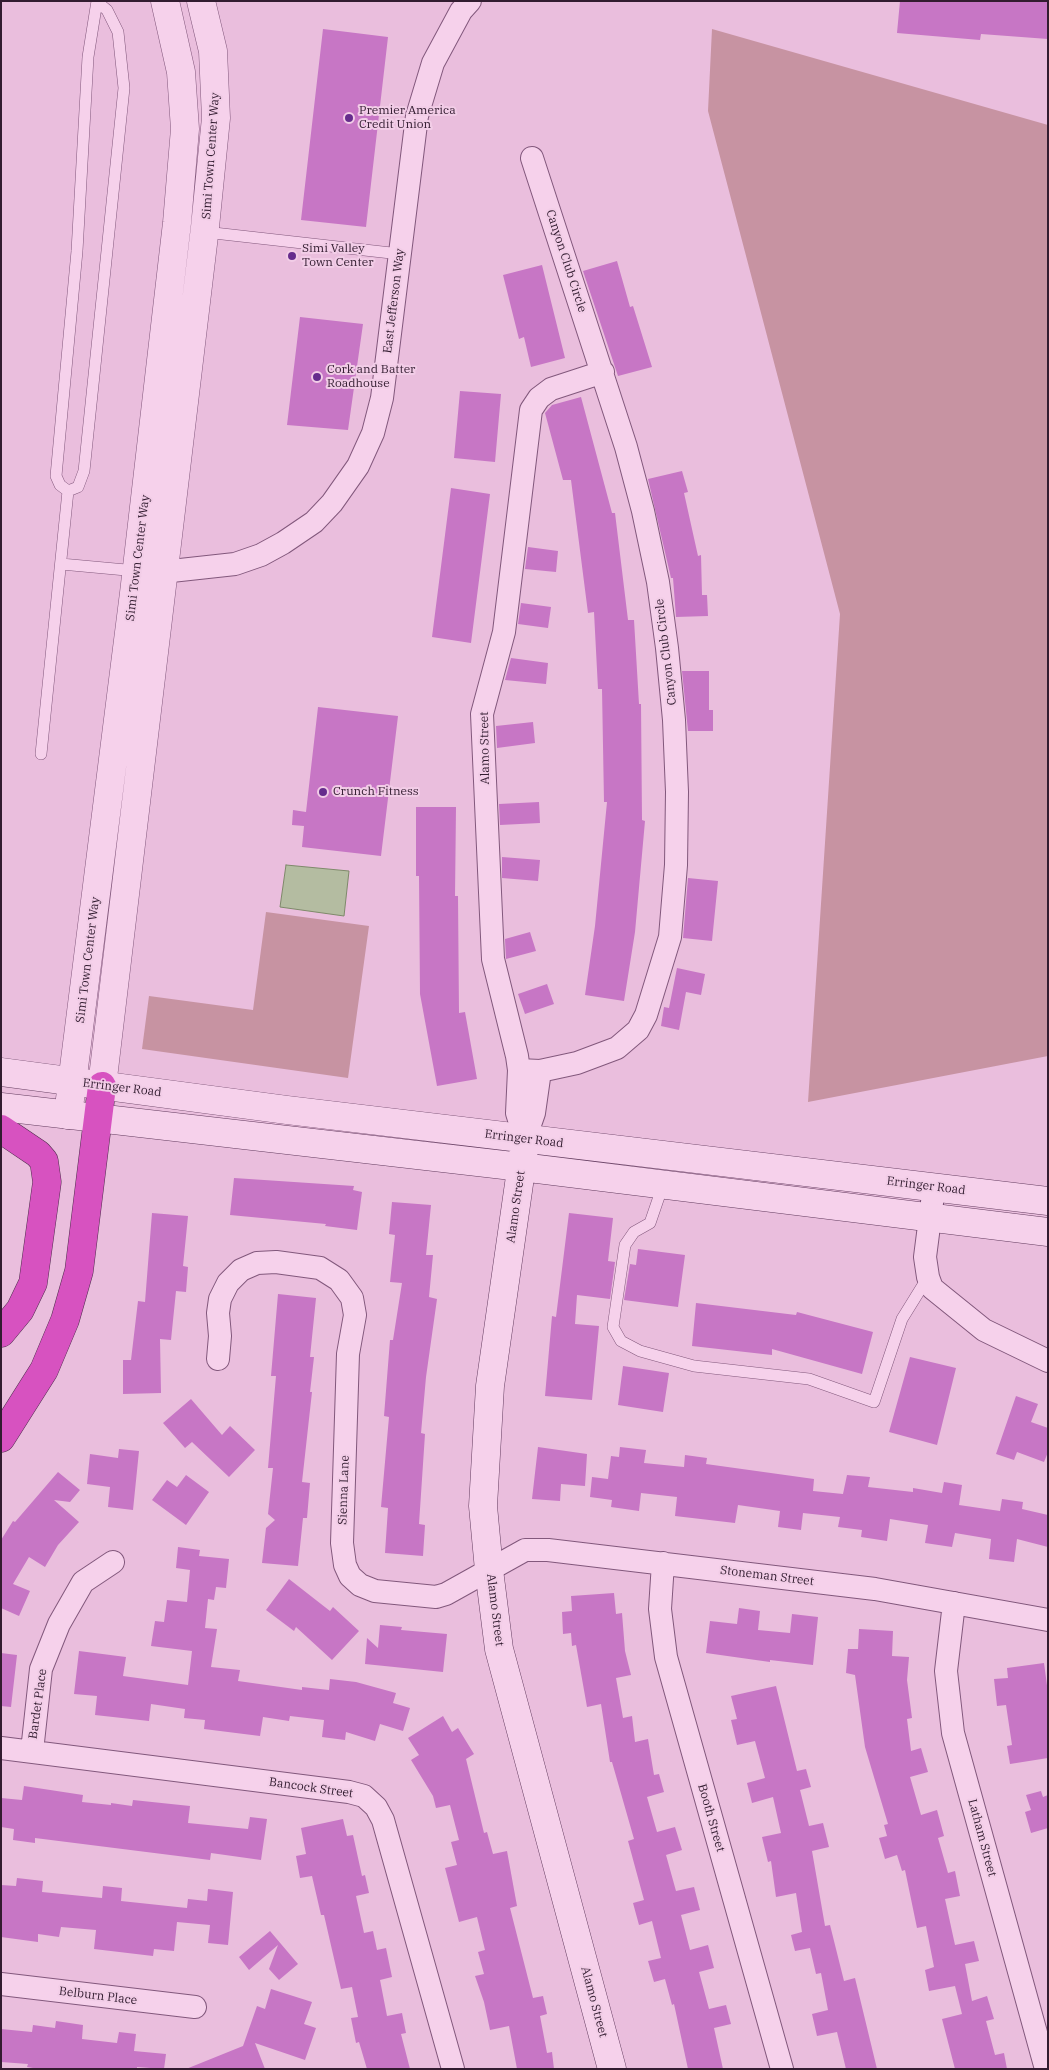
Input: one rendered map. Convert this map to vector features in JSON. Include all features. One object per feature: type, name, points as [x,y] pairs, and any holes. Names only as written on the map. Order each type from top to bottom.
[{"type":"highway","points":[[1,1438],[44,1370],[65,1320],[79,1271],[102,1086]]},
{"type":"highway","points":[[1,1128],[38,1154],[44,1162],[47,1182],[33,1283],[20,1310],[1,1333]]},
{"type":"main road","name":"Simi Town Center Way","points":[[102,1086],[150,571],[184,129],[181,72],[165,1]]},
{"type":"main road","name":"Simi Town Center Way","points":[[68,1115],[150,571],[174,490],[205,232],[216,118],[216,77],[213,51],[201,1]]},
{"type":"main road","points":[[176,230],[205,232]]},
{"type":"main road","name":"Erringer Road","points":[[1,1072],[525,1139],[1048,1201]]},
{"type":"main road","points":[[1,1107],[521,1167],[930,1219],[1048,1232]]},
{"type":"main road","name":"Alamo Street","points":[[525,1139],[490,1386],[483,1506],[499,1649],[612,2069]]},
{"type":"street","name":"East Jefferson Way","points":[[150,571],[234,564],[261,555],[314,522],[347,483],[373,433],[382,398],[417,116],[424,88],[432,63],[444,40],[470,1]]},
{"type":"street","name":"Canyon Club Circle","points":[[530,1070],[577,1063],[617,1048],[638,1030],[646,1015],[670,937],[676,865],[677,792],[674,720],[667,648],[658,582],[643,512],[626,446],[603,372],[532,158]]},
{"type":"street","name":"Alamo Street","points":[[525,1139],[517,1113],[530,1070],[493,959],[482,714],[504,632],[531,410],[539,398],[551,389],[603,372]]},
{"type":"street","points":[[934,1187],[925,1257],[932,1288],[984,1330],[1048,1361]]},
{"type":"street","name":"Sienna Lane","points":[[218,1359],[220,1336],[218,1313],[220,1299],[228,1283],[241,1270],[258,1263],[276,1262],[320,1268],[339,1280],[352,1298],[355,1315],[348,1354],[342,1543],[345,1564],[350,1576],[360,1584],[375,1591],[436,1597],[446,1594],[489,1570]]},
{"type":"street","name":"Stoneman Street","points":[[489,1570],[525,1550],[548,1550],[875,1589],[1048,1620]]},
{"type":"street","name":"Bardet Place","points":[[32,1751],[41,1669],[59,1624],[83,1582],[113,1562]]},
{"type":"street","name":"Booth Street","points":[[663,1563],[660,1609],[666,1656],[782,2069]]},
{"type":"street","name":"Latham Street","points":[[954,1603],[946,1670],[953,1733],[1046,2069]]},
{"type":"street","name":"Bancock Street","points":[[1,1748],[349,1792],[364,1796],[376,1806],[383,1820],[453,2069]]},
{"type":"street","name":"Belburn Place","points":[[1,1984],[195,2007]]},
{"type":"lane","points":[[68,491],[60,485],[56,476],[77,251],[88,57],[97,1]]},
{"type":"lane","points":[[68,491],[78,487],[84,471],[124,88],[118,32],[107,10],[97,1]]},
{"type":"lane","points":[[205,232],[400,254]]},
{"type":"lane","points":[[41,754],[68,491]]},
{"type":"lane","points":[[61,564],[150,571]]},
{"type":"lane","points":[[663,1185],[650,1223],[634,1232],[625,1245],[614,1327],[622,1341],[640,1351],[694,1366],[808,1379],[874,1402],[902,1319],[928,1276]]},
{"type":"shaded area","points":[[712,29],[1048,125],[1048,1056],[808,1102],[840,614],[708,111]]},
{"type":"shaded area","points":[[286,865],[349,871],[344,916],[280,907]]},
{"type":"shaded area","points":[[266,912],[369,926],[348,1078],[142,1049],[149,996],[253,1010]]},
{"type":"building","points":[[900,1],[1048,1],[1048,39],[981,34],[980,40],[897,33]]},
{"type":"building","points":[[323,29],[388,37],[366,227],[301,220]]},
{"type":"building","points":[[617,261],[630,307],[633,306],[652,367],[618,376],[583,271]]},
{"type":"building","points":[[542,265],[565,358],[531,367],[524,337],[519,339],[503,275]]},
{"type":"building","points":[[300,317],[363,324],[348,430],[287,425]]},
{"type":"building","points":[[460,391],[501,394],[495,462],[454,458]]},
{"type":"building","points":[[581,397],[612,513],[615,513],[628,620],[634,620],[639,704],[641,704],[642,820],[645,821],[635,932],[624,1001],[585,995],[595,926],[607,802],[604,802],[602,689],[598,689],[594,612],[588,613],[571,480],[563,480],[545,413],[552,405]]},
{"type":"building","points":[[682,471],[688,492],[684,493],[698,556],[701,555],[702,595],[707,595],[708,616],[676,617],[673,578],[671,578],[648,479]]},
{"type":"building","points":[[451,488],[490,494],[471,643],[432,637]]},
{"type":"building","points":[[528,547],[558,551],[556,572],[525,569]]},
{"type":"building","points":[[521,603],[551,607],[548,628],[518,624]]},
{"type":"building","points":[[511,658],[548,663],[546,684],[505,680]]},
{"type":"building","points":[[682,671],[709,671],[709,710],[713,710],[713,731],[688,731]]},
{"type":"building","points":[[318,707],[398,716],[381,856],[302,847],[304,826],[292,825],[293,810],[306,812]]},
{"type":"building","points":[[533,722],[535,743],[497,748],[496,726]]},
{"type":"building","points":[[539,802],[540,823],[500,825],[499,804]]},
{"type":"building","points":[[416,807],[456,807],[455,896],[458,896],[459,1013],[465,1012],[477,1079],[437,1086],[420,994],[419,876],[416,876]]},
{"type":"building","points":[[502,857],[540,860],[538,881],[502,878]]},
{"type":"building","points":[[688,878],[718,881],[712,941],[683,938]]},
{"type":"building","points":[[530,932],[536,951],[506,959],[505,939]]},
{"type":"building","points":[[677,968],[705,974],[701,995],[686,992],[679,1030],[661,1026],[664,1007],[669,1008]]},
{"type":"building","points":[[547,984],[554,1004],[525,1014],[518,994]]},
{"type":"building","points":[[234,1178],[354,1186],[353,1190],[362,1192],[357,1230],[325,1226],[326,1224],[230,1215]]},
{"type":"building","points":[[392,1202],[431,1205],[426,1255],[433,1255],[429,1297],[437,1299],[426,1377],[421,1433],[425,1434],[419,1524],[425,1525],[423,1556],[385,1553],[388,1508],[381,1507],[389,1417],[384,1416],[390,1340],[393,1340],[402,1283],[390,1282],[395,1235],[389,1234]]},
{"type":"building","points":[[152,1213],[188,1216],[183,1266],[188,1267],[186,1292],[176,1291],[171,1340],[160,1339],[161,1393],[123,1394],[123,1360],[131,1360],[138,1301],[145,1302]]},
{"type":"building","points":[[569,1213],[613,1218],[608,1261],[615,1262],[610,1299],[577,1295],[575,1324],[599,1326],[592,1400],[545,1396],[552,1316],[556,1317]]},
{"type":"building","points":[[638,1249],[685,1255],[678,1307],[624,1300],[630,1264],[636,1265]]},
{"type":"building","points":[[278,1294],[316,1298],[310,1357],[314,1357],[310,1392],[312,1392],[302,1482],[310,1483],[307,1518],[303,1518],[298,1566],[262,1563],[266,1528],[275,1520],[268,1514],[273,1468],[268,1468],[276,1376],[271,1376]]},
{"type":"building","points":[[696,1303],[796,1315],[797,1312],[873,1332],[862,1374],[772,1349],[772,1355],[692,1346]]},
{"type":"building","points":[[910,1357],[956,1368],[937,1445],[889,1432]]},
{"type":"building","points":[[623,1366],[669,1373],[663,1412],[618,1405]]},
{"type":"building","points":[[1016,1396],[1038,1404],[1031,1422],[1048,1428],[1048,1452],[1044,1462],[1017,1452],[1014,1460],[996,1454]]},
{"type":"building","points":[[191,1399],[222,1435],[230,1426],[255,1450],[229,1477],[192,1442],[185,1448],[163,1423]]},
{"type":"building","points":[[538,1447],[587,1454],[585,1486],[561,1484],[560,1501],[532,1499]]},
{"type":"building","points":[[620,1447],[646,1450],[644,1463],[684,1467],[685,1455],[707,1458],[706,1464],[814,1479],[813,1491],[843,1494],[847,1475],[870,1477],[868,1487],[913,1492],[913,1488],[942,1493],[944,1482],[962,1485],[959,1505],[1000,1511],[1002,1499],[1023,1502],[1022,1509],[1048,1515],[1048,1547],[1017,1539],[1014,1562],[989,1559],[991,1539],[955,1533],[952,1547],[925,1543],[928,1525],[890,1519],[887,1541],[861,1537],[862,1530],[838,1527],[840,1517],[803,1513],[801,1530],[778,1527],[780,1511],[738,1505],[735,1523],[675,1516],[677,1497],[641,1493],[639,1511],[611,1507],[612,1500],[590,1497],[592,1477],[608,1479],[611,1456],[619,1457]]},
{"type":"building","points":[[119,1449],[139,1451],[133,1510],[108,1507],[110,1487],[87,1484],[90,1454],[118,1458]]},
{"type":"building","points":[[58,1472],[80,1490],[70,1502],[54,1500],[79,1522],[58,1545],[45,1567],[29,1557],[13,1584],[30,1591],[19,1616],[1,1608],[1,1540],[13,1521],[15,1522]]},
{"type":"building","points":[[186,1475],[209,1492],[186,1525],[152,1500],[167,1480],[177,1487]]},
{"type":"building","points":[[178,1547],[200,1550],[199,1556],[229,1559],[226,1588],[216,1587],[214,1600],[208,1599],[205,1628],[217,1629],[211,1667],[240,1670],[238,1681],[302,1690],[302,1687],[329,1690],[330,1679],[356,1682],[396,1693],[393,1703],[410,1708],[403,1731],[380,1724],[375,1741],[346,1732],[345,1740],[322,1737],[324,1720],[290,1716],[289,1721],[263,1717],[260,1736],[204,1729],[205,1720],[184,1718],[185,1709],[151,1704],[149,1721],[95,1715],[97,1696],[74,1694],[79,1651],[126,1657],[123,1676],[188,1685],[192,1651],[151,1646],[155,1621],[164,1622],[167,1600],[187,1602],[190,1570],[176,1568]]},
{"type":"building","points":[[289,1579],[330,1611],[333,1607],[359,1631],[332,1660],[296,1627],[294,1631],[266,1610]]},
{"type":"building","points":[[614,1593],[616,1614],[622,1613],[625,1651],[631,1675],[616,1678],[623,1718],[632,1716],[635,1742],[648,1739],[654,1775],[659,1774],[664,1792],[647,1797],[657,1832],[675,1827],[682,1850],[666,1855],[676,1891],[694,1887],[700,1910],[681,1915],[690,1950],[708,1945],[714,1968],[699,1972],[709,2009],[726,2005],[731,2024],[714,2028],[723,2069],[688,2069],[674,2004],[672,2005],[665,1979],[654,1982],[648,1961],[661,1958],[652,1921],[639,1925],[633,1903],[644,1900],[628,1841],[634,1839],[612,1762],[610,1762],[601,1704],[587,1707],[576,1645],[572,1646],[571,1633],[563,1634],[562,1612],[572,1611],[571,1596]]},
{"type":"building","points":[[739,1608],[760,1611],[758,1630],[790,1633],[792,1614],[818,1617],[813,1665],[770,1660],[770,1662],[706,1653],[710,1621],[737,1624]]},
{"type":"building","points":[[380,1625],[402,1627],[401,1630],[447,1634],[443,1672],[365,1664],[367,1638],[378,1648]]},
{"type":"building","points":[[859,1629],[893,1631],[892,1656],[909,1657],[907,1680],[912,1718],[907,1719],[911,1751],[921,1748],[928,1772],[910,1777],[921,1815],[937,1810],[944,1836],[938,1838],[948,1873],[955,1871],[960,1896],[945,1899],[955,1945],[974,1941],[979,1961],[965,1964],[972,2001],[987,1996],[994,2019],[986,2021],[995,2055],[1004,2053],[1007,2069],[955,2069],[942,2019],[962,2014],[955,1986],[929,1991],[925,1970],[934,1967],[926,1926],[917,1928],[905,1870],[902,1871],[897,1855],[885,1859],[879,1838],[887,1836],[884,1825],[888,1824],[865,1747],[855,1675],[846,1673],[848,1649],[858,1649]]},
{"type":"building","points":[[1,1653],[17,1655],[11,1707],[1,1706]]},
{"type":"building","points":[[1044,1663],[1048,1693],[1048,1758],[1010,1764],[1007,1746],[1012,1745],[1006,1705],[997,1706],[994,1679],[1008,1678],[1007,1668]]},
{"type":"building","points":[[776,1686],[797,1771],[806,1769],[811,1787],[800,1790],[809,1826],[823,1823],[829,1847],[812,1851],[825,1926],[830,1925],[844,1981],[855,1978],[877,2069],[846,2069],[837,2032],[817,2036],[812,2014],[828,2010],[821,1973],[816,1974],[810,1948],[795,1951],[791,1935],[802,1932],[796,1893],[776,1897],[771,1861],[768,1862],[762,1837],[781,1833],[773,1797],[752,1803],[747,1783],[765,1778],[755,1741],[737,1745],[731,1720],[737,1719],[731,1696]]},
{"type":"building","points":[[443,1716],[452,1732],[458,1728],[474,1754],[466,1759],[484,1833],[487,1832],[493,1854],[507,1851],[517,1906],[510,1908],[533,1998],[543,1996],[547,2014],[540,2016],[547,2053],[552,2052],[554,2069],[517,2069],[509,2026],[490,2030],[484,2002],[475,1976],[484,1974],[478,1952],[485,1950],[477,1917],[459,1922],[445,1868],[457,1865],[451,1842],[459,1840],[450,1805],[436,1808],[433,1796],[411,1760],[419,1755],[408,1738]]},
{"type":"building","points":[[24,1786],[83,1795],[82,1802],[132,1806],[133,1800],[190,1806],[188,1823],[248,1829],[250,1817],[267,1819],[261,1860],[211,1853],[210,1860],[35,1838],[35,1843],[13,1840],[14,1829],[1,1827],[1,1798],[22,1800]]},
{"type":"building","points":[[1041,1791],[1043,1797],[1048,1795],[1048,1828],[1031,1833],[1025,1812],[1031,1810],[1026,1795]]},
{"type":"building","points":[[343,1819],[347,1836],[353,1835],[362,1876],[365,1875],[369,1893],[356,1896],[364,1933],[373,1931],[377,1950],[386,1948],[392,1977],[380,1980],[387,2016],[402,2013],[406,2033],[401,2034],[410,2069],[367,2069],[359,2042],[356,2043],[351,2018],[358,2017],[352,1987],[341,1989],[324,1915],[321,1915],[312,1876],[300,1878],[296,1856],[306,1854],[301,1828]]},
{"type":"building","points":[[17,1878],[43,1881],[42,1892],[102,1898],[103,1886],[122,1888],[121,1901],[187,1908],[188,1899],[207,1901],[208,1889],[233,1892],[228,1945],[208,1943],[210,1925],[177,1922],[174,1951],[154,1949],[153,1956],[94,1949],[96,1930],[61,1927],[59,1937],[38,1934],[38,1942],[1,1937],[1,1885],[16,1886]]},
{"type":"building","points":[[270,1931],[298,1964],[279,1980],[269,1969],[278,1945],[249,1970],[239,1957]]},
{"type":"building","points":[[271,1989],[312,2002],[304,2024],[316,2028],[305,2060],[255,2043],[265,2069],[186,2069],[243,2046],[257,2006],[265,2009]]},
{"type":"building","points":[[56,2021],[83,2025],[82,2039],[117,2043],[119,2032],[136,2034],[134,2051],[166,2054],[164,2069],[137,2067],[137,2069],[39,2069],[27,2067],[28,2064],[1,2062],[1,2029],[32,2032],[33,2025],[55,2028]]},
{"type":"place","name":"Premier America Credit Union","points":[[349,118]]},
{"type":"place","name":"Simi Valley Town Center","points":[[292,256]]},
{"type":"place","name":"Cork and Batter Roadhouse","points":[[317,377]]},
{"type":"place","name":"Crunch Fitness","points":[[323,792]]}]
